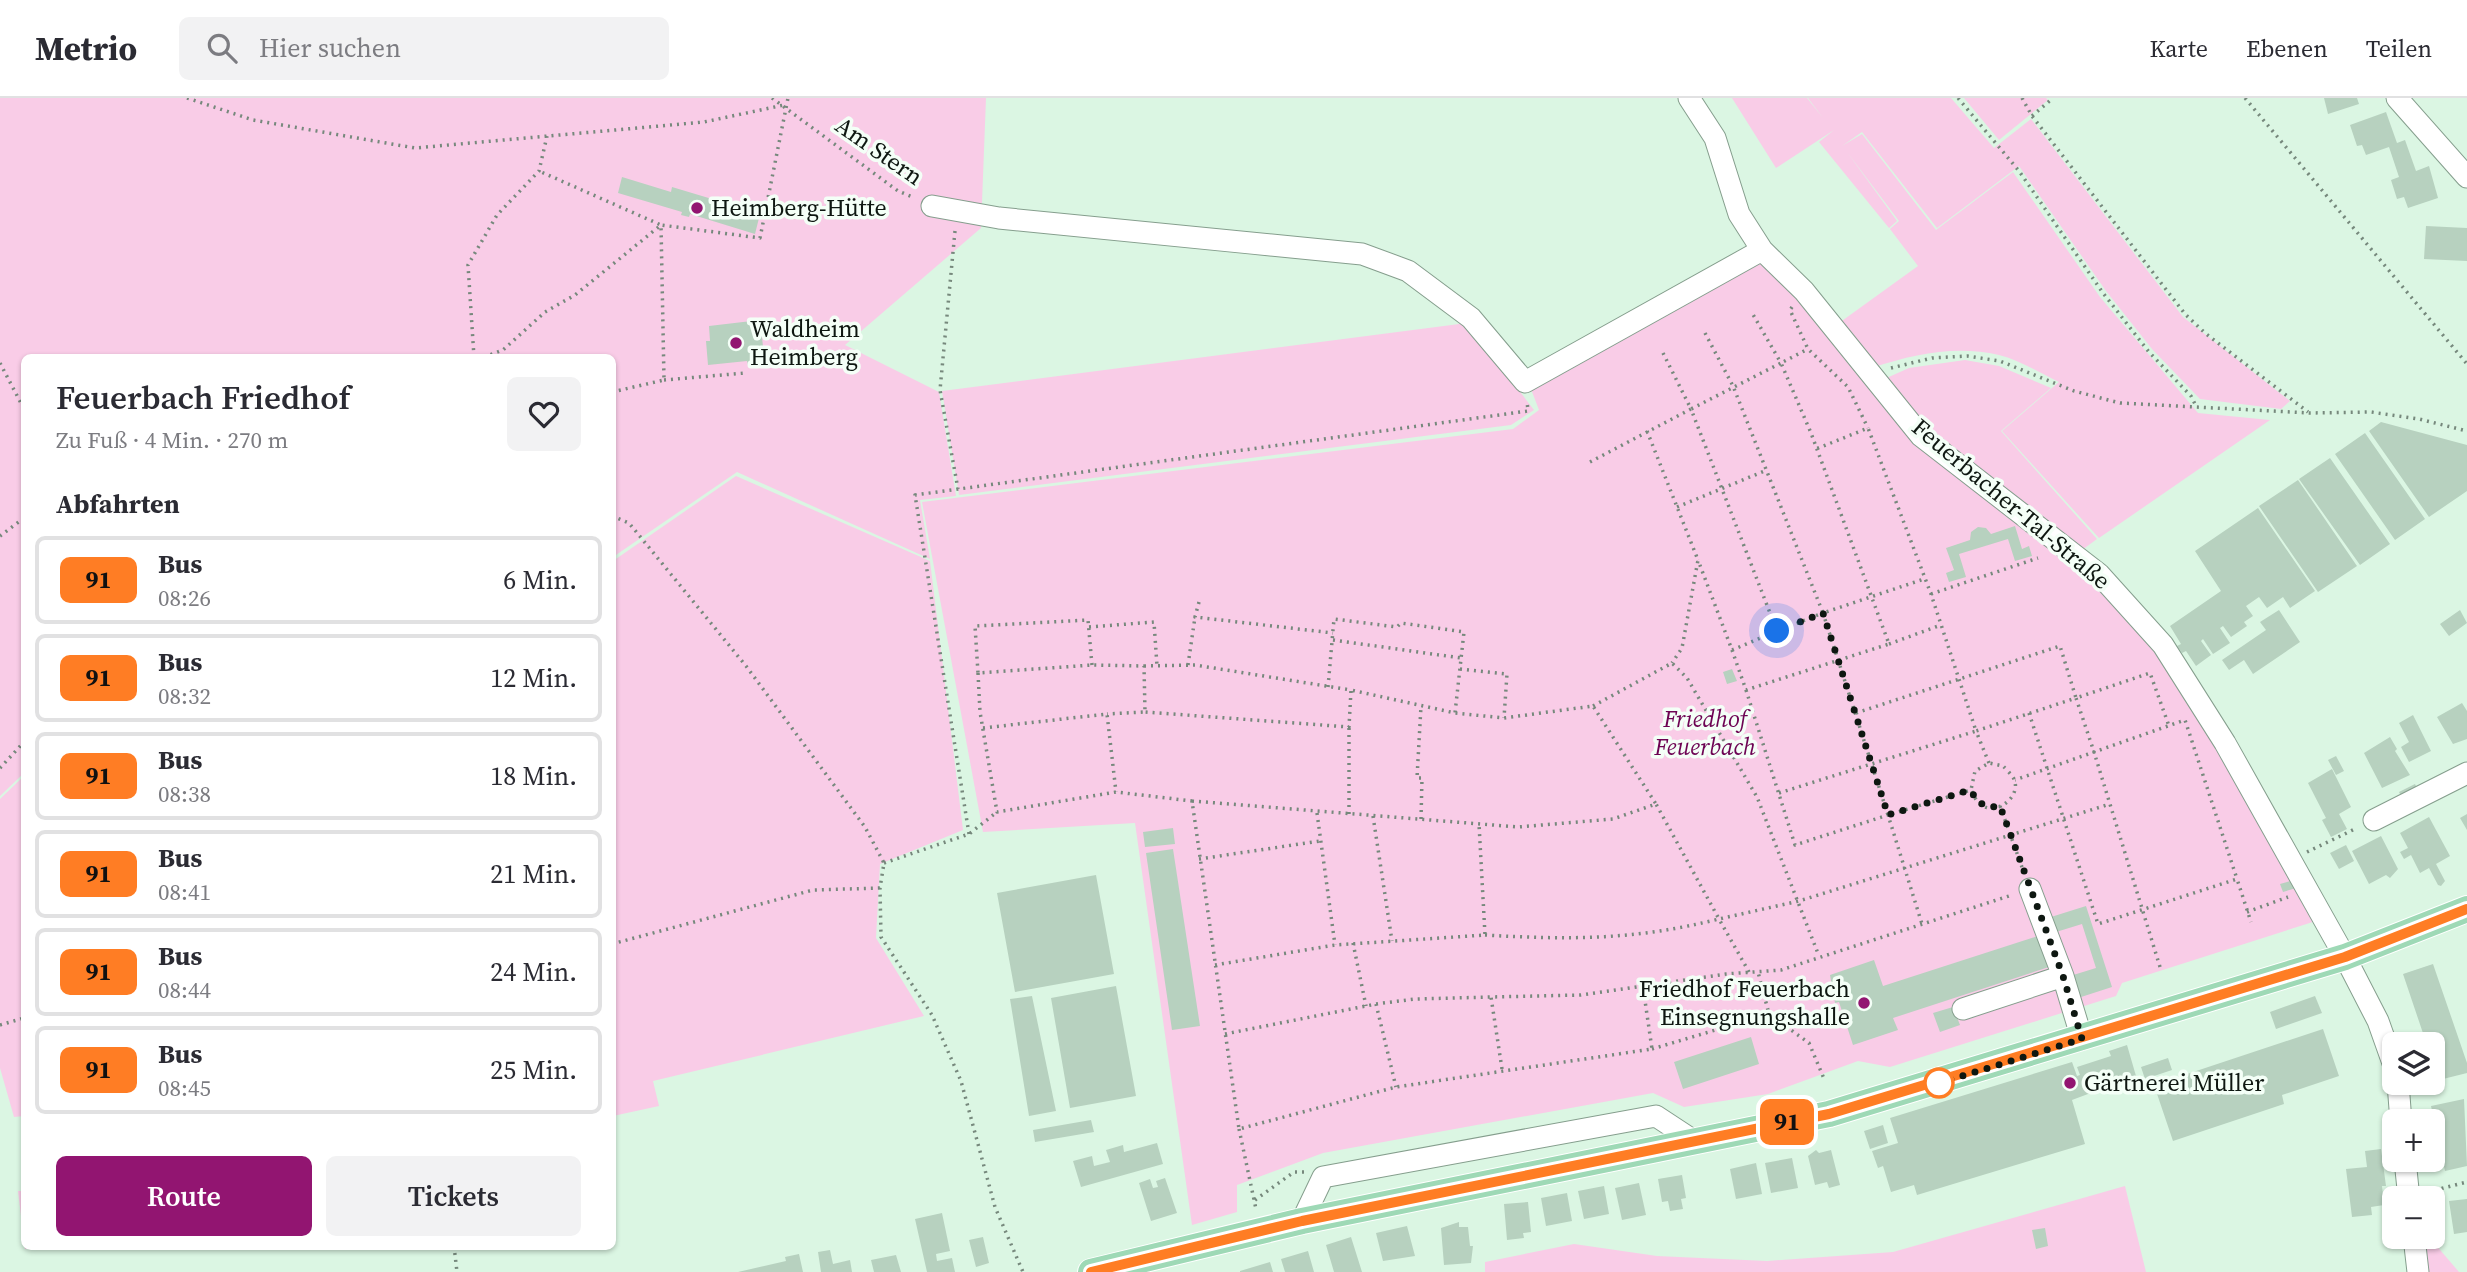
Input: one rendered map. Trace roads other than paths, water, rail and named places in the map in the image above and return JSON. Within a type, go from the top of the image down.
[{"type":"main road","points":[[1091,1272],[1302,1221],[1829,1114],[2345,957],[2467,909]]},
{"type":"street","name":"Feuerbacher-Tal-Straße","points":[[1689,98],[1715,138],[1739,214],[1762,250],[1804,291],[1921,436],[2099,574],[2163,645],[2225,743],[2345,957],[2382,1032]]},
{"type":"street","points":[[2397,98],[2467,177]]},
{"type":"street","points":[[932,206],[999,218],[1362,254],[1408,271],[1471,318],[1525,382],[1762,250]]},
{"type":"street","points":[[2374,820],[2467,773]]},
{"type":"street","points":[[2030,889],[2063,976],[2082,1039]]},
{"type":"street","points":[[1963,1009],[2063,976]]},
{"type":"street","points":[[1302,1221],[1323,1177],[1656,1116],[1694,1141]]},
{"type":"street","points":[[2415,1249],[2418,1272]]},
{"type":"place","name":"Heimberg-Hütte","points":[[697,208]]},
{"type":"place","name":"Waldheim Heimberg","points":[[736,343]]},
{"type":"place","name":"Friedhof Feuerbach Einsegnungshalle","points":[[1864,1003]]},
{"type":"place","name":"Gärtnerei Müller","points":[[2070,1083]]},
{"type":"park label","name":"Friedhof Feuerbach","points":[[1705,733]]}]
